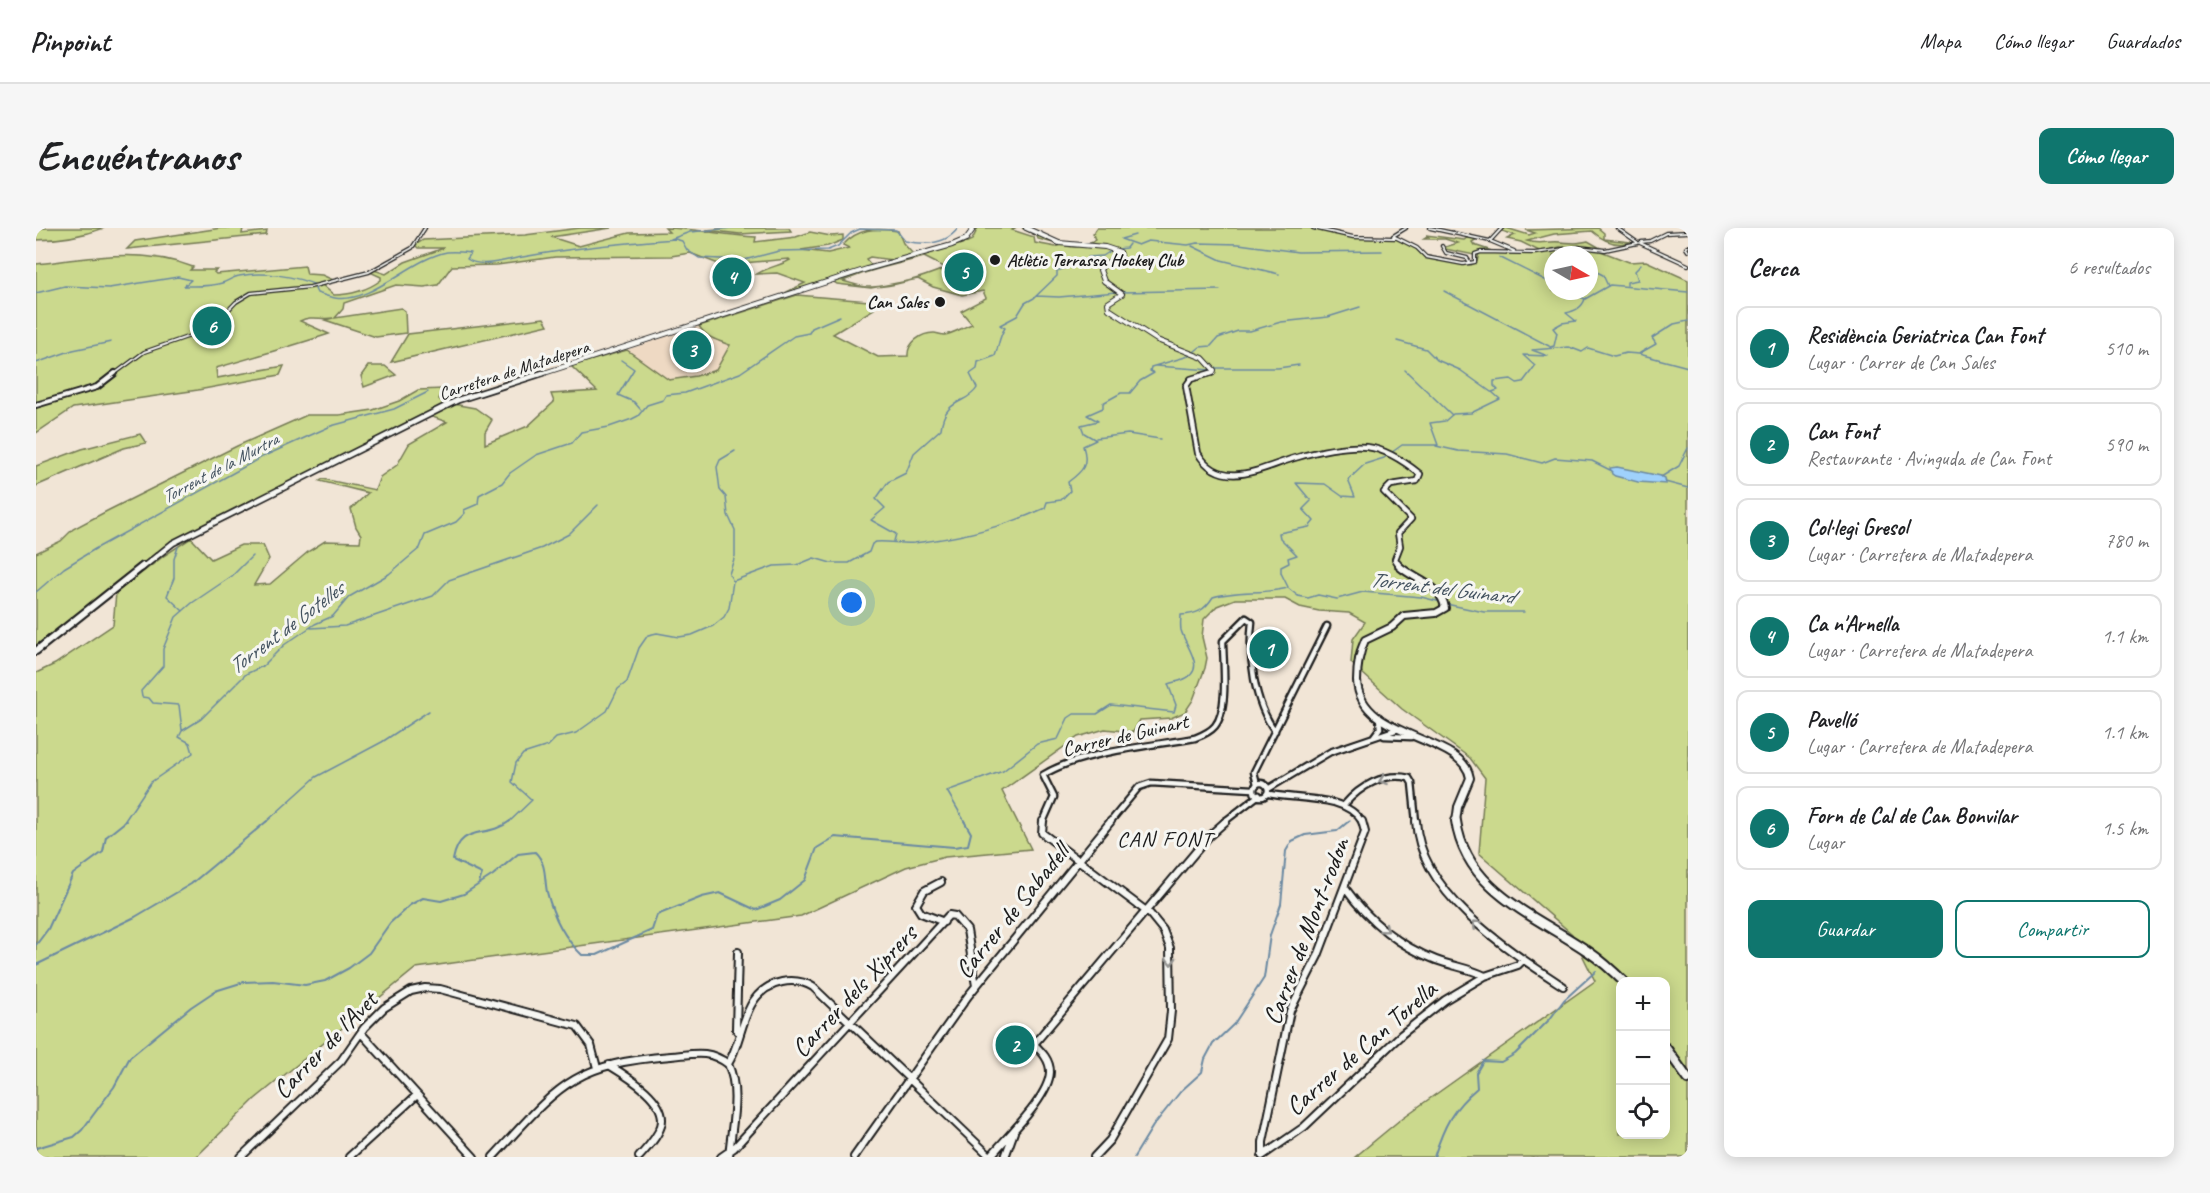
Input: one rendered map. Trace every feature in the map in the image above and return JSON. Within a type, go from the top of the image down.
[{"type":"street","points":[[36,405],[97,387],[144,352],[207,330],[236,302],[251,293],[311,287],[363,274],[413,247],[425,228]]},
{"type":"street","name":"Carretera de Matadepera","points":[[36,651],[176,541],[458,400],[867,269],[952,245],[966,239],[974,228]]},
{"type":"street","points":[[1026,228],[1059,243],[1105,247],[1120,252],[1122,255],[1104,264],[1100,273],[1104,281],[1120,292],[1121,296],[1108,303],[1109,309],[1156,340],[1204,358],[1213,369],[1212,374],[1189,380],[1186,389],[1198,455],[1219,471],[1241,476],[1300,457],[1360,447],[1376,449],[1416,470],[1421,477],[1417,481],[1391,485],[1384,492],[1386,497],[1407,513],[1411,519],[1398,533],[1400,546],[1395,560],[1402,570],[1434,588],[1444,599],[1445,605],[1443,610],[1404,616],[1392,627],[1365,640],[1358,662],[1356,687],[1365,703],[1379,717],[1454,757],[1469,770],[1470,781],[1459,803],[1457,821],[1465,850],[1482,878],[1503,897],[1597,958],[1619,977]]},
{"type":"street","points":[[1313,228],[1350,237],[1395,238],[1417,248],[1426,257],[1466,264],[1475,262],[1475,254],[1479,252],[1539,253],[1563,248],[1610,250],[1650,241],[1666,233],[1688,232]]},
{"type":"street","points":[[1395,238],[1393,236],[1396,233],[1406,228]]},
{"type":"street","points":[[1430,228],[1490,241],[1517,253]]},
{"type":"street","points":[[1490,241],[1502,228]]},
{"type":"street","points":[[1617,228],[1639,243],[1688,266]]},
{"type":"street","points":[[1442,246],[1446,253],[1467,258],[1466,264]]},
{"type":"street","name":"Carrer de Guinart","points":[[1094,1157],[1110,1140],[1168,1039],[1171,1011],[1170,948],[1163,930],[1146,911],[1042,833],[1042,824],[1054,800],[1043,775],[1054,768],[1105,754],[1195,738],[1209,732],[1217,724],[1223,711],[1223,641],[1248,618],[1251,622],[1253,657],[1259,693],[1268,724],[1275,731]]},
{"type":"street","points":[[1259,795],[1255,787],[1254,772],[1327,626]]},
{"type":"street","points":[[1372,737],[1380,728],[1379,717]]},
{"type":"street","points":[[728,1064],[736,1050],[739,1033],[758,995],[776,983],[790,980],[810,984],[990,1157],[1015,1130],[1044,1091],[1050,1076],[1046,1056],[1034,1044],[1217,827],[1259,795],[1330,752],[1399,729]]},
{"type":"street","points":[[1372,737],[1416,737]]},
{"type":"street","points":[[1344,805],[1348,800],[1382,779],[1400,776],[1409,778],[1415,789],[1413,816],[1416,834],[1434,874],[1448,893],[1476,924],[1523,960],[1563,986]]},
{"type":"street","name":"Carrer de Sabadell","points":[[854,1157],[976,986],[1142,785],[1255,787]]},
{"type":"street","points":[[1255,787],[1263,785],[1268,791]]},
{"type":"street","name":"Carrer de Mont-rodon","points":[[1262,1156],[1290,1011],[1318,956],[1365,832],[1360,815],[1344,805],[1268,791]]},
{"type":"street","points":[[941,882],[924,891],[916,905],[921,913],[944,922]]},
{"type":"street","points":[[1345,888],[1375,921],[1410,947],[1432,959],[1485,976]]},
{"type":"street","name":"Carrer dels Xiprers","points":[[721,1157],[729,1154],[950,915],[955,915],[964,924],[970,943],[976,986]]},
{"type":"street","points":[[738,952],[736,1029],[739,1033]]},
{"type":"street","name":"Carrer de Can Torella","points":[[1262,1156],[1304,1127],[1402,1034],[1445,1000],[1485,976],[1518,965],[1523,960]]},
{"type":"street","name":"Carrer de l'Avet","points":[[241,1157],[340,1061],[377,1014],[405,994],[425,988],[440,989],[577,1026],[584,1032],[591,1044],[597,1068]]},
{"type":"street","points":[[361,1033],[474,1157]]},
{"type":"street","points":[[493,1157],[562,1086],[581,1074],[609,1065],[703,1053],[716,1055],[728,1064],[733,1072],[729,1154]]},
{"type":"street","points":[[1670,1055],[1688,1079]]},
{"type":"street","points":[[609,1065],[643,1090],[662,1114],[661,1124],[656,1134],[639,1157]]},
{"type":"street","points":[[349,1157],[417,1095]]},
{"type":"street","points":[[1005,1157],[1015,1130]]},
{"type":"shaded area","points":[[699,326],[701,330],[730,345],[716,370],[669,380],[627,350]]},
{"type":"green space","points":[[36,228],[104,228],[70,237],[36,240]]},
{"type":"green space","points":[[221,228],[243,228],[242,234],[267,231],[266,235],[127,249],[135,241]]},
{"type":"green space","points":[[580,228],[611,228],[551,237],[579,246],[629,233],[669,232],[665,228],[756,237],[755,242],[796,237],[810,232],[831,236],[843,235],[843,240],[828,246],[801,250],[828,253],[849,248],[843,245],[861,232],[882,230],[898,231],[903,243],[914,255],[892,260],[870,257],[866,259],[872,266],[785,293],[805,283],[777,273],[757,274],[789,259],[721,265],[690,253],[671,256],[555,257],[497,265],[452,266],[438,285],[424,287],[396,285],[344,303],[343,309],[335,318],[401,308],[405,311],[406,333],[376,337],[325,320],[333,318],[304,319],[300,321],[329,334],[216,368],[217,378],[284,366],[280,375],[198,390],[73,408],[36,433],[36,264],[96,257],[135,256],[174,261],[193,267],[190,270],[217,270],[214,272],[216,274],[305,266],[307,274],[322,275],[333,280],[321,284],[334,295],[340,295],[376,284],[381,277],[370,272],[374,270],[386,274],[405,262],[444,248],[418,248],[415,245],[423,240],[525,235]]},
{"type":"green space","points":[[789,228],[791,231],[740,234],[706,230]]},
{"type":"green space","points":[[978,228],[1015,228],[1012,230],[1034,237],[1035,243],[1056,247],[1061,245],[1038,239],[1037,236],[1022,228],[1059,244],[1078,247],[1095,240],[1093,234],[1097,228],[1310,228],[1351,237],[1396,239],[1415,248],[1425,258],[1471,265],[1477,262],[1479,253],[1544,253],[1544,300],[1598,300],[1598,250],[1629,262],[1646,261],[1688,280],[1688,1157],[1355,1157],[1401,1119],[1595,981],[1572,934],[1479,853],[1485,778],[1470,758],[1402,709],[1351,663],[1353,639],[1365,622],[1349,613],[1300,607],[1285,599],[1235,599],[1217,606],[1204,619],[1202,637],[1207,658],[1205,668],[1193,700],[1185,712],[1171,718],[1140,720],[1133,732],[1105,729],[1078,737],[1002,791],[1031,849],[945,857],[906,867],[801,916],[416,968],[255,1099],[196,1157],[36,1157],[36,673],[55,664],[113,625],[116,593],[191,538],[211,559],[241,545],[263,545],[269,559],[254,585],[270,584],[309,551],[325,541],[360,542],[361,535],[351,509],[368,493],[320,481],[323,479],[375,490],[380,477],[397,465],[409,444],[447,422],[424,414],[173,541],[36,646],[36,553],[61,541],[73,529],[107,511],[237,446],[307,415],[339,415],[373,410],[399,401],[418,390],[443,389],[439,399],[442,402],[475,408],[492,420],[485,432],[485,444],[528,426],[554,402],[551,394],[597,391],[571,366],[627,350],[669,380],[716,370],[730,345],[709,336],[699,326],[797,295],[869,301],[874,309],[833,334],[878,357],[908,356],[912,343],[920,337],[929,333],[947,334],[972,324],[961,311],[986,298],[983,291],[962,295],[933,287],[918,279],[909,281],[946,268],[924,257],[882,268],[972,240]]},
{"type":"green space","points":[[1506,228],[1529,235],[1535,233],[1526,230],[1598,228],[1604,233],[1604,239],[1631,242],[1620,244],[1610,242],[1601,238],[1592,231],[1554,234],[1527,241],[1574,243],[1588,241],[1597,246],[1544,246],[1544,251],[1541,252],[1521,242],[1507,239],[1515,235],[1502,231]]},
{"type":"green space","points":[[1426,235],[1464,240],[1469,237],[1477,239],[1472,242],[1474,245],[1492,251],[1477,252],[1474,255],[1445,249],[1445,247],[1458,243],[1445,239],[1424,239],[1429,236]]},
{"type":"green space","points":[[862,274],[843,281],[865,287],[879,287],[871,288],[834,282]]},
{"type":"green space","points":[[544,318],[548,325],[391,362],[408,334]]},
{"type":"green space","points":[[368,366],[385,366],[396,375],[364,387],[361,376]]},
{"type":"green space","points":[[140,434],[146,443],[124,448],[36,486],[36,466],[82,449]]},
{"type":"water","points":[[1617,467],[1661,476],[1665,478],[1666,484],[1638,482],[1615,476],[1610,468]]},
{"type":"waterway","points":[[671,239],[690,232],[732,228]]},
{"type":"waterway","points":[[36,293],[65,286],[109,288],[178,277],[191,280],[184,286],[208,286],[237,277],[258,274],[279,275],[300,280],[318,286],[315,289],[317,293],[335,298],[349,298],[377,288],[419,263],[447,252],[471,253],[467,259],[472,262],[485,263],[615,244],[675,239],[682,241],[687,250],[699,258],[744,260],[779,251],[828,250],[838,246],[851,233],[860,229],[896,230],[905,241],[927,243],[941,241],[958,228]]},
{"type":"waterway","points":[[1135,235],[1121,239],[1138,245],[1148,241],[1188,245],[1197,243],[1239,244],[1298,252],[1382,251]]},
{"type":"waterway","points":[[1118,249],[1126,248],[1129,244]]},
{"type":"waterway","points":[[1192,246],[1221,260],[1279,274]]},
{"type":"waterway","points":[[1036,296],[1057,276],[1057,271],[1088,260],[1088,257],[1103,256],[1112,250]]},
{"type":"waterway","points":[[1499,257],[1544,280]]},
{"type":"waterway","points":[[1627,285],[1627,282],[1638,280],[1635,271],[1641,265]]},
{"type":"waterway","points":[[1598,272],[1603,275],[1608,286]]},
{"type":"waterway","points":[[1598,292],[1610,285],[1688,292]]},
{"type":"waterway","points":[[1122,292],[1220,290]]},
{"type":"waterway","points":[[1444,291],[1549,346]]},
{"type":"waterway","points":[[1036,296],[1059,297],[1117,292]]},
{"type":"waterway","points":[[894,541],[896,534],[871,520],[885,508],[876,499],[888,482],[906,473],[914,453],[941,429],[943,419],[951,407],[968,397],[977,388],[970,374],[977,369],[978,362],[995,356],[1005,328],[1000,325],[1017,316],[1025,303],[1036,296]]},
{"type":"waterway","name":"Torrent del Guinard","points":[[1550,347],[1554,346],[1557,333],[1553,328],[1562,323],[1576,321],[1566,313],[1578,309],[1584,300]]},
{"type":"waterway","points":[[733,581],[774,566],[797,565],[814,558],[831,563],[849,563],[869,552],[872,544],[876,542],[914,543],[964,535],[1013,521],[1045,508],[1047,502],[1061,500],[1070,491],[1068,482],[1081,471],[1085,463],[1083,446],[1096,440],[1084,433],[1081,425],[1098,421],[1087,415],[1103,408],[1103,403],[1121,393],[1130,393],[1140,381],[1154,373],[1150,371],[1151,367],[1189,356],[1200,347],[1211,346],[1218,338],[1238,331],[1250,331],[1281,322],[1328,317],[1360,307]]},
{"type":"waterway","name":"Torrent de Gotelles","points":[[124,822],[151,782],[193,753],[190,743],[179,737],[182,731],[201,719],[246,674],[263,666],[284,645],[315,624],[333,616],[349,597],[389,574],[420,548],[425,535],[456,522],[465,513],[464,510],[478,504],[479,495],[502,483],[510,473],[536,455],[572,443],[581,432],[609,427],[632,419],[638,416],[647,405],[663,400],[666,395],[685,393],[740,373],[794,336],[809,333],[812,328],[840,316]]},
{"type":"waterway","points":[[1640,353],[1656,344],[1652,338],[1674,324],[1688,321]]},
{"type":"waterway","points":[[1397,341],[1426,349],[1437,360],[1460,370],[1491,392]]},
{"type":"waterway","points":[[36,363],[73,350],[111,342]]},
{"type":"waterway","name":"Torrent del Guinard","points":[[1452,415],[1471,413],[1500,399],[1492,392],[1498,390],[1494,386],[1494,381],[1511,379],[1517,383],[1523,382],[1535,366],[1523,355],[1548,356],[1532,350],[1569,347],[1582,352],[1588,348],[1614,356],[1626,353],[1639,354],[1688,367]]},
{"type":"waterway","points":[[621,360],[634,369],[618,395],[634,402],[641,410]]},
{"type":"waterway","points":[[1216,368],[1278,368],[1299,365]]},
{"type":"waterway","points":[[1156,366],[1211,370]]},
{"type":"waterway","points":[[1405,370],[1452,415]]},
{"type":"waterway","name":"Torrent de la Murtra","points":[[36,592],[64,568],[95,549],[262,457],[331,426],[394,409],[428,392]]},
{"type":"waterway","name":"Torrent del Guinard","points":[[1288,587],[1281,573],[1281,567],[1289,563],[1288,558],[1297,555],[1280,538],[1279,533],[1309,527],[1314,521],[1303,509],[1311,501],[1296,483],[1325,484],[1342,496],[1355,497],[1348,480],[1365,464],[1384,458],[1402,445],[1438,445],[1430,423],[1445,421],[1452,415]]},
{"type":"waterway","points":[[1096,438],[1128,434],[1160,439]]},
{"type":"waterway","points":[[1436,446],[1458,451],[1507,454],[1542,463],[1555,458],[1592,461],[1612,471]]},
{"type":"waterway","points":[[1661,477],[1679,466],[1688,448]]},
{"type":"waterway","points":[[733,581],[729,574],[735,556],[735,530],[728,515],[726,497],[720,490],[717,467],[720,460],[735,451]]},
{"type":"waterway","points":[[1665,482],[1688,488]]},
{"type":"waterway","points":[[311,628],[345,626],[433,596],[449,580],[542,548],[569,534],[598,505]]},
{"type":"waterway","points":[[178,547],[174,559],[174,578],[167,596],[183,611]]},
{"type":"waterway","points":[[183,611],[232,576],[252,556]]},
{"type":"waterway","points":[[509,822],[532,800],[512,782],[516,763],[523,754],[548,746],[556,738],[576,733],[607,711],[618,689],[627,682],[639,648],[648,635],[657,633],[679,637],[692,635],[713,626],[724,617],[729,608],[733,581]]},
{"type":"waterway","name":"Torrent del Guinard","points":[[965,822],[947,791],[1003,771],[1037,744],[1058,739],[1068,718],[1074,714],[1097,714],[1111,705],[1174,712],[1176,705],[1168,684],[1190,676],[1195,664],[1181,630],[1181,615],[1200,611],[1213,597],[1231,593],[1288,588],[1298,596],[1308,598],[1318,595],[1337,599],[1363,592],[1421,597],[1441,602]]},
{"type":"waterway","name":"Torrent del Guinard","points":[[1446,604],[1484,612],[1524,612]]},
{"type":"waterway","points":[[182,730],[179,705],[153,703],[149,698],[142,697],[141,691],[163,666],[163,649],[176,617],[183,611]]},
{"type":"waterway","points":[[266,822],[316,777],[382,742],[429,711]]},
{"type":"waterway","name":"Torrent de Gotelles","points":[[36,945],[48,929],[73,874],[103,852],[106,837],[126,821]]},
{"type":"waterway","points":[[36,965],[135,917],[191,884],[267,821]]},
{"type":"waterway","points":[[479,883],[482,874],[453,860],[456,848],[468,836],[501,827],[510,821]]},
{"type":"waterway","name":"Torrent del Guinard","points":[[36,1148],[74,1137],[82,1130],[114,1087],[130,1057],[191,1007],[215,991],[244,982],[273,981],[305,985],[325,981],[349,968],[369,953],[390,923],[410,905],[423,898],[441,901],[464,894],[493,875],[518,854],[535,852],[539,857],[543,866],[549,901],[565,934],[582,955],[597,955],[652,930],[657,915],[702,897],[720,893],[756,910],[780,900],[805,880],[817,848],[835,837],[954,847],[968,845],[971,833],[964,821]]},
{"type":"waterway","points":[[1134,1157],[1153,1126],[1181,1091],[1202,1072],[1205,1059],[1213,1044],[1234,1024],[1264,978],[1270,935],[1281,904],[1286,851],[1292,841],[1305,835],[1337,831],[1349,821]]},
{"type":"waterway","points":[[1434,1157],[1450,1119],[1461,1103],[1477,1088],[1476,1073],[1483,1061],[1501,1062],[1515,1054],[1550,1019],[1564,1000],[1596,971]]},
{"type":"place","name":"Atlètic Terrassa Hockey Club","points":[[995,260]]},
{"type":"place","name":"Pavelló","points":[[964,272]]},
{"type":"place","name":"Ca n'Arnella","points":[[732,277]]},
{"type":"place","name":"Can Sales","points":[[940,302]]},
{"type":"place","name":"Forn de Cal de Can Bonvilar","points":[[212,326]]},
{"type":"place","name":"Col·legi Gresol","points":[[692,350]]},
{"type":"place","name":"Residència Geriatrica Can Font","points":[[1269,649]]},
{"type":"place","name":"Can Font","points":[[1015,1045]]},
{"type":"district","name":"CAN FONT","points":[[1165,839]]}]
